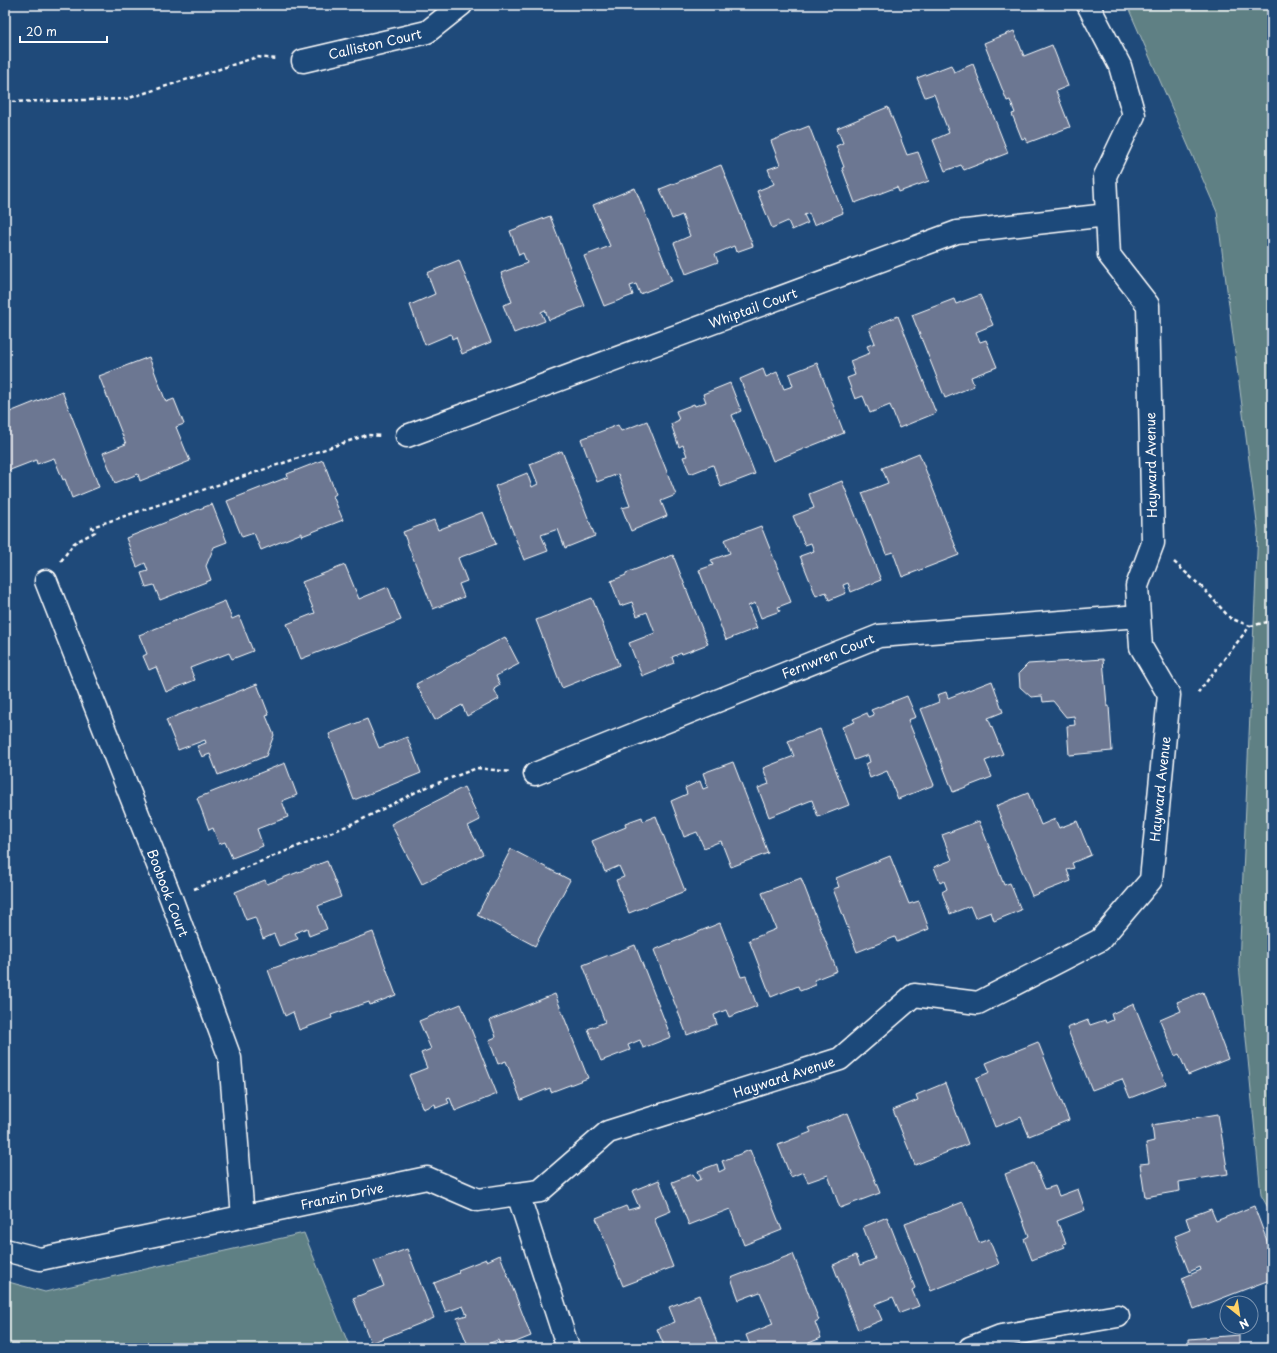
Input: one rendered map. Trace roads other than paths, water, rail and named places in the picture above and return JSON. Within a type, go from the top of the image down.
[{"type":"street","name":"Calliston Court","points":[[303,61],[427,32],[461,5]]},
{"type":"street","name":"Hayward Avenue","points":[[518,1194],[540,1191],[608,1132],[840,1059],[914,995],[978,1003],[1100,940],[1150,880],[1169,695],[1141,647],[1137,586],[1153,543],[1148,305],[1109,255],[1105,176],[1134,115],[1120,66],[1088,5]]},
{"type":"street","name":"Whiptail Court","points":[[407,436],[957,232],[1107,215]]},
{"type":"street","name":"Boobook Court","points":[[46,581],[171,898],[230,1058],[243,1217]]},
{"type":"street","name":"Fernwren Court","points":[[535,774],[879,636],[1139,616]]},
{"type":"street","name":"Franzin Drive","points":[[5,1250],[40,1259],[427,1178],[478,1200],[518,1194]]},
{"type":"street","points":[[518,1194],[568,1348]]},
{"type":"street","points":[[970,1348],[1000,1336],[1118,1316]]}]
